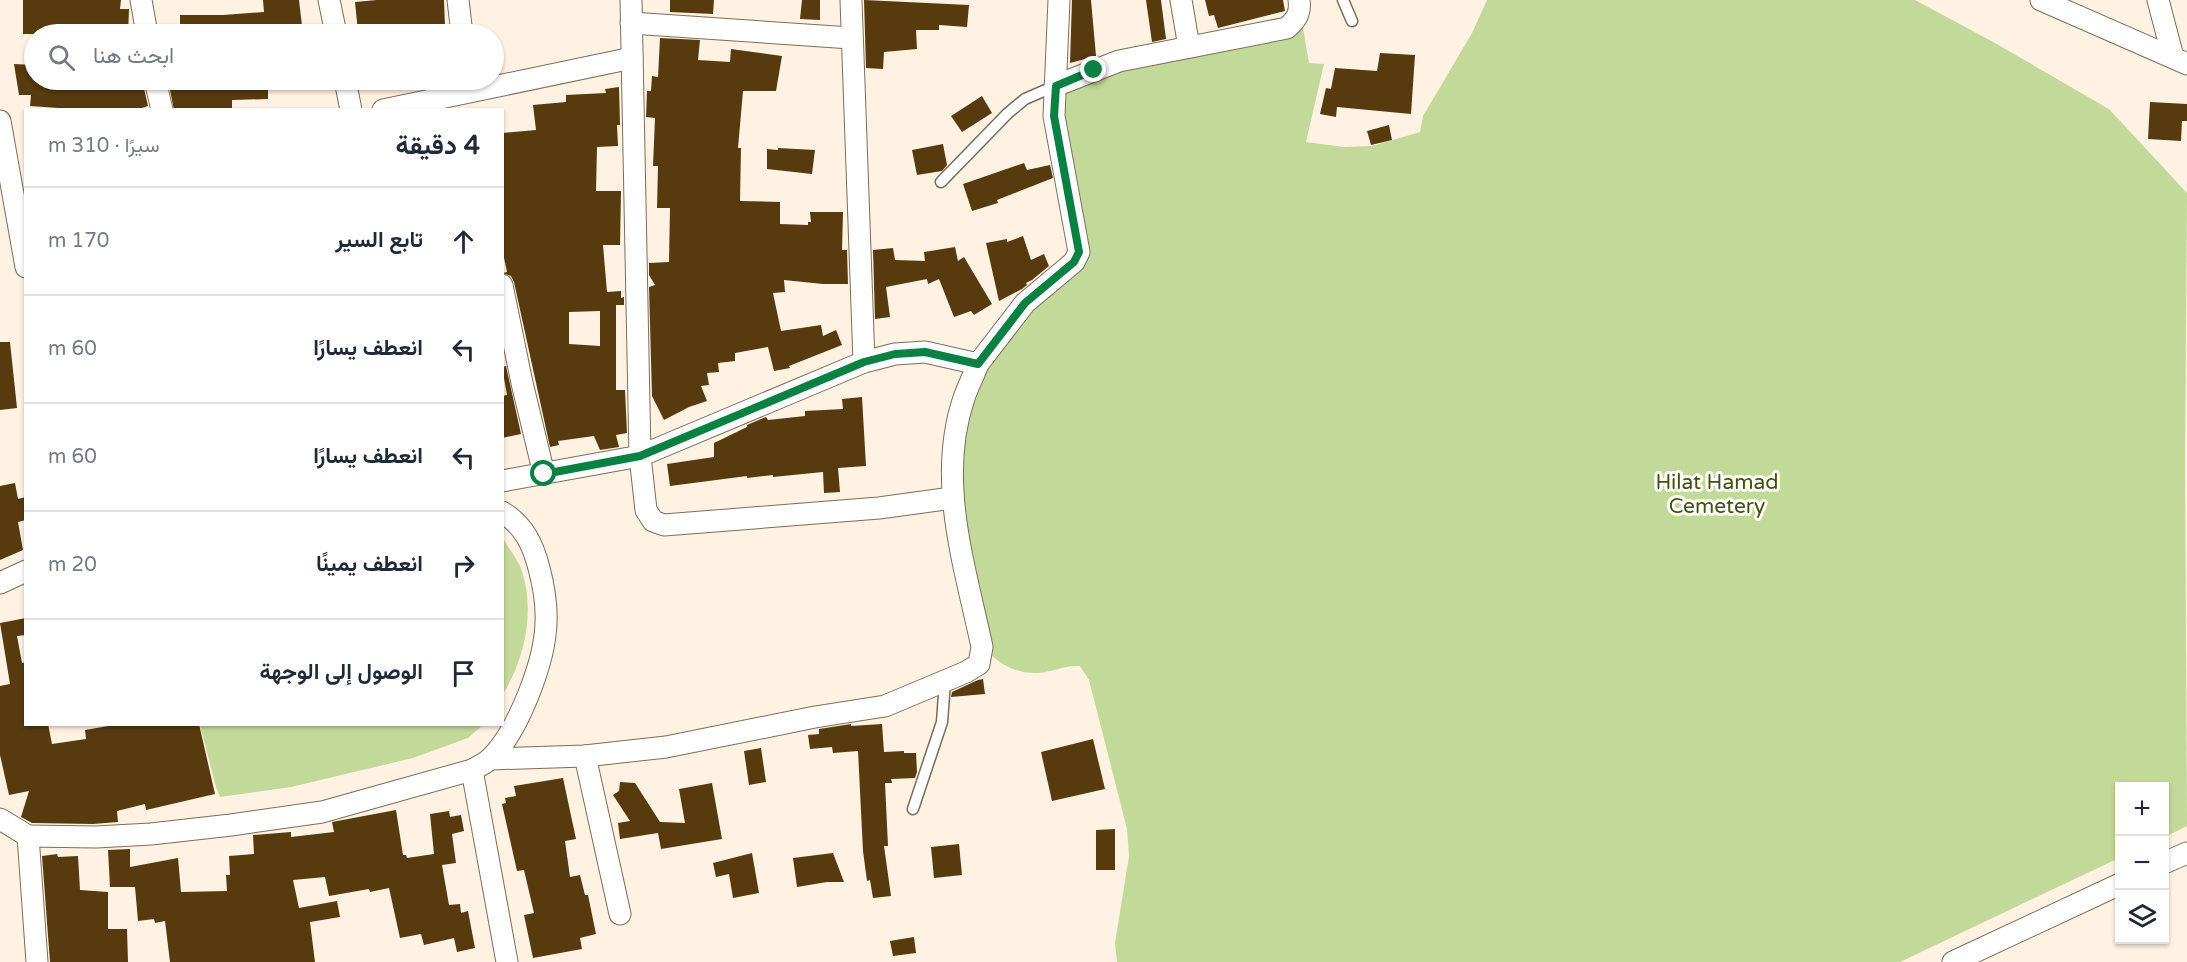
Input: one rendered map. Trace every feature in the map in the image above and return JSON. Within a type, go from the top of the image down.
[{"type":"street","points":[[141,0],[145,24]]},
{"type":"street","points":[[329,0],[334,24]]},
{"type":"street","points":[[458,0],[461,24]]},
{"type":"street","points":[[630,0],[640,456],[646,510],[653,521],[664,525],[879,508],[952,498]]},
{"type":"street","points":[[851,0],[864,362]]},
{"type":"street","points":[[490,759],[585,756],[666,747],[814,717],[885,706],[966,672],[979,664],[982,647],[952,498],[952,468],[956,433],[964,399],[978,364],[1025,303],[1074,262],[1079,252],[1054,116],[1059,0]]},
{"type":"street","points":[[1181,0],[1189,47]]},
{"type":"street","points":[[1056,86],[1119,61],[1287,28],[1296,20],[1300,7],[1299,0]]},
{"type":"street","points":[[2158,0],[2180,61]]},
{"type":"street","points":[[2045,1],[2180,61]]},
{"type":"street","points":[[631,23],[851,38]]},
{"type":"street","points":[[504,86],[632,58]]},
{"type":"street","points":[[157,90],[161,108]]},
{"type":"street","points":[[347,90],[351,108]]},
{"type":"street","points":[[394,108],[485,90]]},
{"type":"street","points":[[0,121],[24,255]]},
{"type":"street","points":[[504,295],[544,474]]},
{"type":"street","points":[[504,481],[640,456],[864,362],[895,354],[925,352],[978,364]]},
{"type":"street","points":[[0,819],[28,836],[96,837],[151,834],[322,812],[472,770],[490,759],[525,706],[540,659],[546,626],[546,596],[536,557],[524,531],[504,514]]},
{"type":"street","points":[[0,583],[24,572]]},
{"type":"street","points":[[585,756],[620,915]]},
{"type":"street","points":[[472,770],[507,962]]},
{"type":"street","points":[[28,836],[37,962]]},
{"type":"street","points":[[2169,861],[2187,853]]},
{"type":"street","points":[[1953,962],[2115,886]]},
{"type":"lane","points":[[1343,0],[1352,21]]},
{"type":"lane","points":[[941,182],[1024,99],[1056,86]]},
{"type":"lane","points":[[913,808],[938,741],[945,681]]},
{"type":"green space","name":"Hilat Hamad Cemetery","points":[[1487,0],[1915,0],[2109,109],[2187,193],[2185,463],[2187,826],[2169,835],[2169,782],[2115,782],[2115,860],[1900,962],[1117,962],[1115,943],[1129,856],[1127,829],[1089,680],[1080,666],[1038,673],[1012,669],[998,661],[980,643],[949,488],[979,361],[1088,254],[1057,97],[1071,69],[1083,62],[1163,43],[1302,22],[1309,63],[1324,64],[1306,142],[1344,147],[1372,146],[1420,132],[1423,116],[1472,33]]},
{"type":"green space","points":[[504,540],[522,571],[528,602],[526,634],[511,680],[504,692]]},
{"type":"green space","points":[[201,726],[482,726],[468,738],[413,758],[291,787],[220,797]]},
{"type":"building","points":[[23,0],[121,0],[120,9],[129,9],[128,24],[24,24],[23,34]]},
{"type":"building","points":[[263,0],[299,0],[302,24],[180,24],[180,15],[264,12]]},
{"type":"building","points":[[444,0],[445,24],[357,24],[355,2]]},
{"type":"building","points":[[670,0],[714,0],[713,14],[670,12]]},
{"type":"building","points":[[802,0],[820,0],[820,20],[800,19]]},
{"type":"building","points":[[864,0],[969,5],[967,27],[939,25],[939,30],[916,30],[917,49],[884,52],[883,69],[866,68]]},
{"type":"building","points":[[1072,0],[1091,0],[1096,56],[1070,63]]},
{"type":"building","points":[[1146,0],[1161,0],[1166,39],[1152,42]]},
{"type":"building","points":[[1205,0],[1283,0],[1285,11],[1218,28],[1214,15],[1209,16]]},
{"type":"building","points":[[660,38],[700,40],[698,60],[730,62],[731,49],[782,56],[776,91],[743,91],[738,148],[741,148],[740,201],[780,202],[780,224],[808,225],[808,222],[811,222],[810,212],[843,212],[842,250],[847,250],[848,284],[784,280],[785,292],[773,293],[781,331],[821,325],[823,336],[836,330],[842,345],[789,366],[790,368],[774,371],[768,347],[735,353],[735,361],[718,363],[719,372],[707,373],[709,385],[701,386],[707,401],[664,420],[652,396],[649,287],[655,285],[649,275],[649,263],[669,262],[670,208],[657,208],[658,166],[653,166],[655,118],[646,117],[647,91],[651,91],[652,76],[658,77]]},
{"type":"building","points":[[1380,53],[1415,55],[1411,114],[1337,107],[1336,117],[1320,114],[1326,88],[1331,89],[1335,68],[1377,71]]},
{"type":"building","points":[[14,64],[24,64],[24,90],[144,90],[148,106],[142,108],[58,108],[30,106],[31,95],[19,95]]},
{"type":"building","points":[[619,87],[618,146],[597,147],[596,191],[621,191],[620,245],[603,245],[607,292],[621,291],[621,298],[624,297],[624,305],[616,305],[616,390],[625,390],[627,433],[616,435],[619,447],[600,450],[594,436],[558,441],[559,445],[550,447],[514,282],[511,276],[504,273],[507,272],[504,258],[504,133],[536,130],[533,105],[566,102],[566,95],[606,93],[605,89]],"holes":[[[600,311],[600,346],[569,344],[569,312]]]},
{"type":"building","points":[[170,90],[268,90],[268,99],[232,100],[232,108],[174,108]]},
{"type":"building","points":[[982,96],[992,113],[962,132],[951,116]]},
{"type":"building","points":[[2150,102],[2187,104],[2187,121],[2182,121],[2181,141],[2148,139]]},
{"type":"building","points":[[1389,125],[1392,140],[1371,145],[1367,131]]},
{"type":"building","points":[[943,144],[947,165],[942,171],[917,175],[912,150]]},
{"type":"building","points":[[778,148],[815,150],[812,174],[767,169],[767,149],[778,150]]},
{"type":"building","points":[[1024,163],[1027,170],[1050,165],[1053,178],[997,200],[998,203],[972,211],[963,184]]},
{"type":"building","points":[[1023,236],[1031,260],[1044,254],[1049,266],[1026,283],[1027,285],[1022,289],[999,301],[986,243],[1007,239],[1007,242]]},
{"type":"building","points":[[955,247],[958,261],[964,257],[992,304],[974,315],[971,311],[954,317],[939,279],[928,284],[927,279],[886,287],[890,317],[875,319],[873,250],[893,248],[895,260],[925,261],[924,252]]},
{"type":"building","points":[[0,342],[10,342],[17,408],[0,410]]},
{"type":"building","points":[[504,366],[506,366],[521,434],[504,438],[504,396],[507,395]]},
{"type":"building","points":[[862,397],[866,466],[838,468],[840,492],[824,493],[823,472],[773,477],[773,475],[747,478],[747,476],[670,486],[667,464],[714,457],[714,443],[747,425],[766,417],[768,420],[805,416],[805,411],[843,409],[842,399]]},
{"type":"building","points":[[15,483],[18,499],[24,498],[24,520],[18,522],[23,550],[0,560],[0,486]]},
{"type":"building","points":[[24,618],[24,635],[17,636],[22,663],[24,662],[24,726],[48,726],[52,744],[86,739],[85,730],[108,726],[199,726],[215,794],[146,810],[145,804],[117,811],[118,822],[32,823],[21,817],[29,791],[9,795],[0,755],[0,686],[10,684],[0,623]]},
{"type":"building","points":[[983,679],[985,694],[951,697],[952,692]]},
{"type":"building","points":[[851,724],[851,726],[882,724],[884,752],[916,753],[915,778],[891,779],[892,783],[885,783],[888,846],[884,846],[891,896],[873,898],[870,880],[867,881],[863,851],[858,751],[833,753],[832,747],[810,749],[808,735],[819,734],[819,729]]},
{"type":"building","points":[[1093,739],[1105,789],[1052,801],[1041,752]]},
{"type":"building","points":[[761,748],[766,782],[749,785],[744,751]]},
{"type":"building","points":[[563,778],[576,839],[565,841],[570,877],[580,875],[585,895],[588,895],[596,934],[580,938],[582,949],[533,958],[524,915],[534,913],[524,870],[517,871],[502,804],[506,803],[505,798],[516,796],[514,786]]},
{"type":"building","points":[[620,782],[635,783],[660,822],[685,823],[679,789],[712,783],[722,839],[661,849],[658,833],[620,839],[618,823],[630,821],[613,795],[619,791]]},
{"type":"building","points":[[396,810],[403,855],[407,858],[434,854],[430,814],[449,811],[450,817],[461,815],[464,831],[452,834],[456,863],[442,865],[449,905],[460,904],[461,913],[468,911],[475,948],[457,952],[454,938],[424,945],[421,934],[400,938],[389,888],[329,896],[325,877],[293,880],[299,908],[337,901],[340,917],[310,922],[315,962],[170,962],[165,921],[155,923],[154,919],[138,921],[135,887],[110,887],[108,850],[130,849],[130,867],[178,858],[181,892],[227,891],[226,875],[230,875],[229,856],[254,854],[253,835],[291,832],[291,837],[334,832],[332,822]]},
{"type":"building","points":[[1115,829],[1115,870],[1096,870],[1096,830]]},
{"type":"building","points":[[959,844],[962,875],[934,878],[931,847]]},
{"type":"building","points":[[752,853],[759,893],[733,898],[729,874],[716,877],[713,863]]},
{"type":"building","points":[[833,853],[844,882],[797,887],[793,858]]},
{"type":"building","points":[[57,854],[58,857],[78,856],[80,890],[108,892],[108,929],[127,929],[128,962],[50,962],[42,856]]},
{"type":"building","points":[[914,937],[916,953],[893,956],[890,941]]},
{"type":"route","points":[[544,474],[640,456],[864,362],[895,354],[925,352],[978,364],[1025,303],[1074,262],[1079,252],[1054,116],[1056,86],[1094,70]]}]
